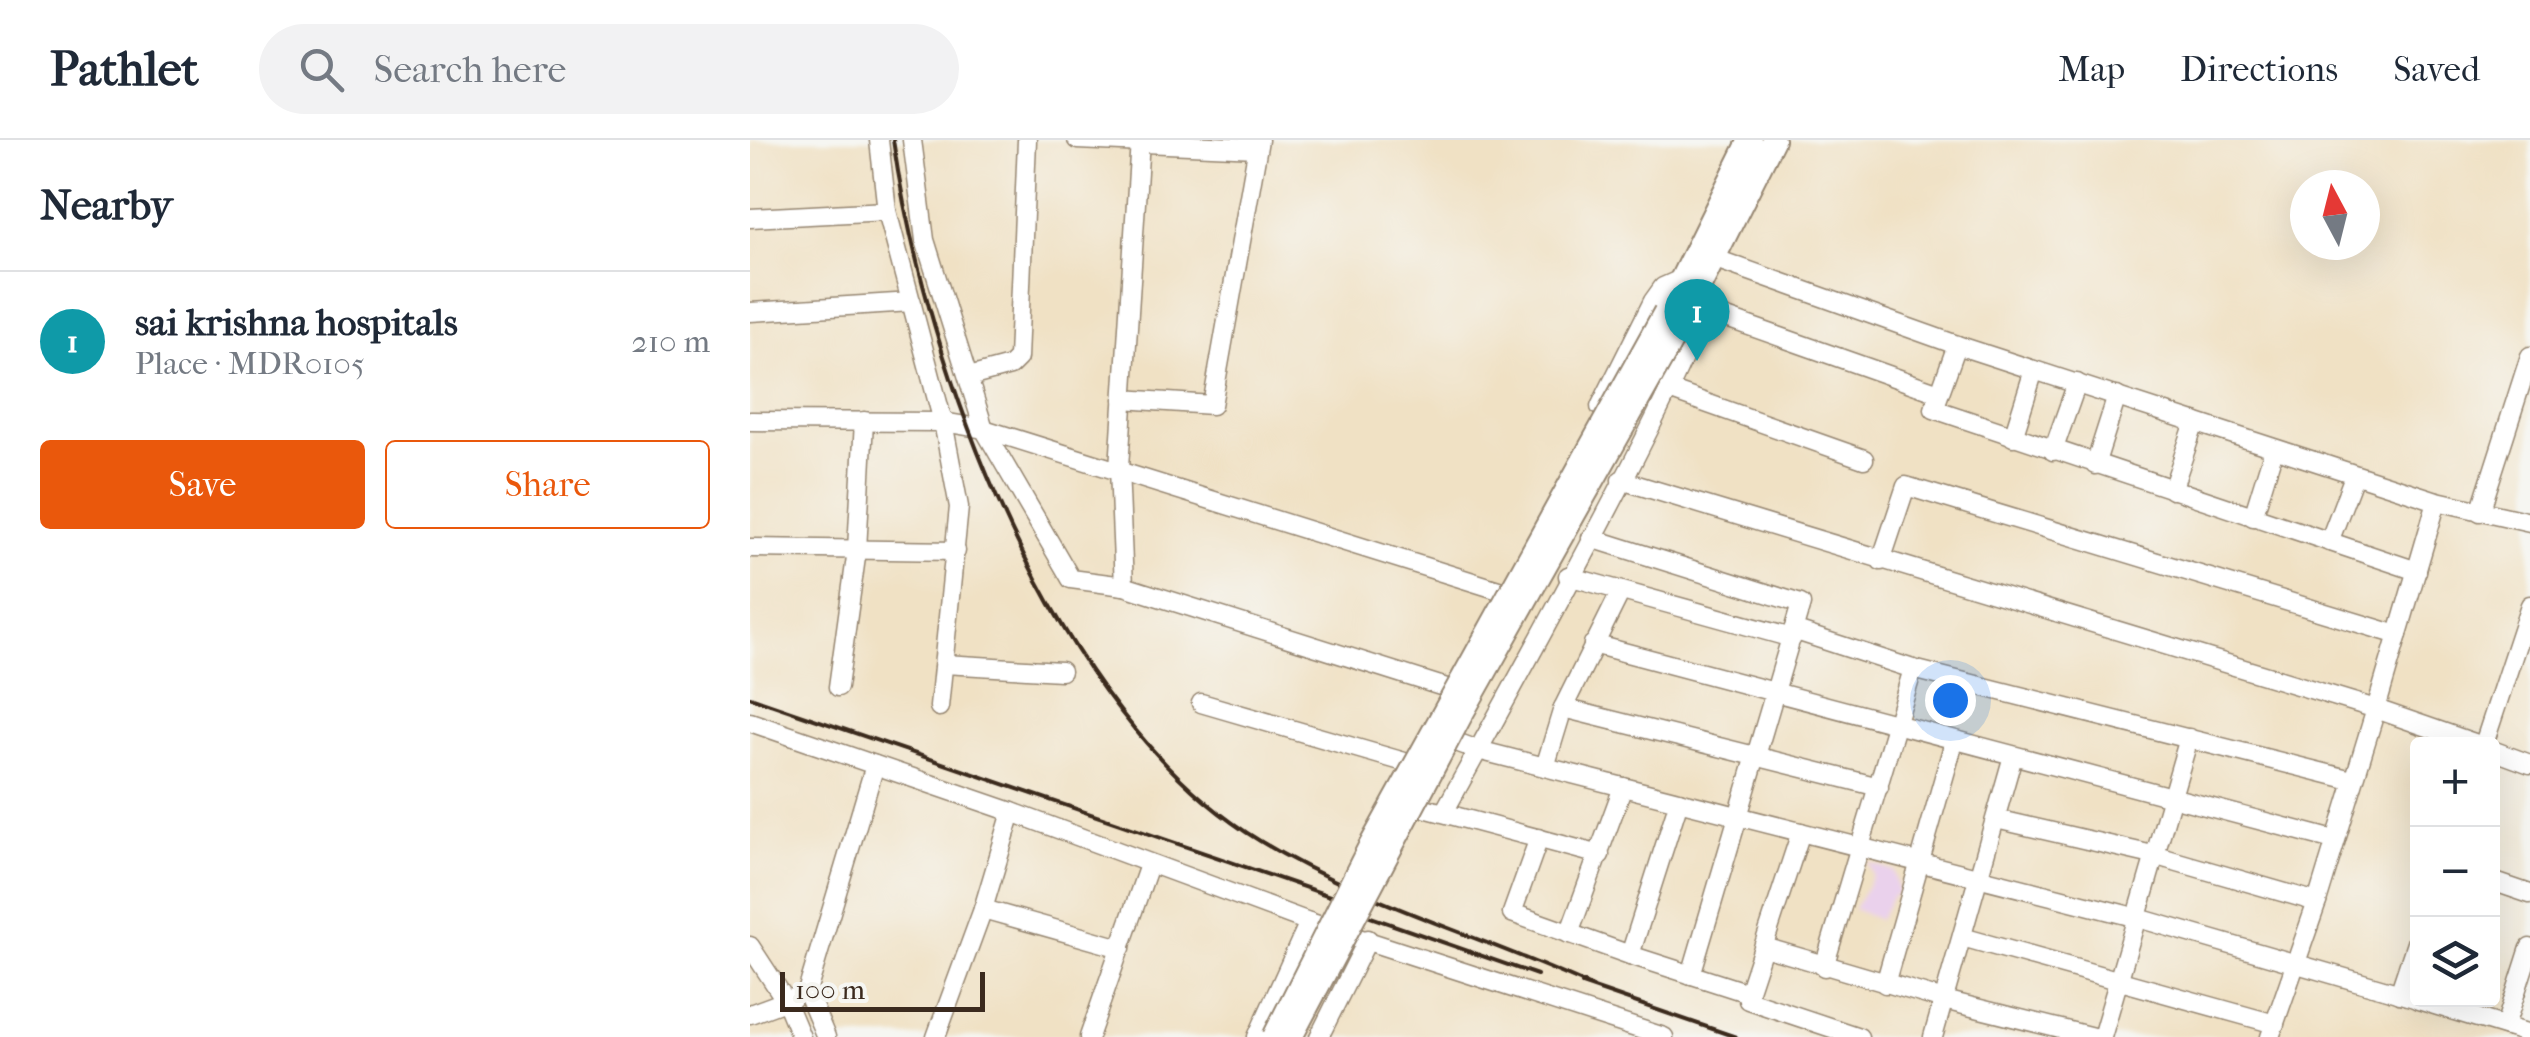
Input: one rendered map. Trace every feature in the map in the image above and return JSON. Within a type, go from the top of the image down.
[{"type":"main road","points":[[1694,292],[1750,140]]},
{"type":"main road","points":[[1274,1037],[1370,848],[1673,318],[1694,292],[1773,140]]},
{"type":"main road","points":[[1291,1037],[1673,318]]},
{"type":"street","points":[[878,140],[887,211],[944,422],[959,507],[939,707]]},
{"type":"street","points":[[912,140],[924,240],[984,428],[1071,579],[1124,586],[1450,689]]},
{"type":"street","points":[[968,377],[1010,366],[1018,358],[1027,140]]},
{"type":"street","points":[[1077,140],[1258,144],[1212,405],[1123,400]]},
{"type":"street","points":[[1124,586],[1118,468],[1140,142]]},
{"type":"street","points":[[750,218],[887,211]]},
{"type":"street","points":[[1713,258],[1958,345],[2354,476],[2530,522]]},
{"type":"street","points":[[1600,855],[1387,798],[1450,689],[1662,287],[1694,292],[1939,394]]},
{"type":"street","points":[[1444,812],[1669,390],[1694,292]]},
{"type":"street","points":[[750,312],[912,302]]},
{"type":"street","points":[[1958,345],[1934,409],[2417,571]]},
{"type":"street","points":[[2480,512],[2530,356]]},
{"type":"street","points":[[2013,437],[2034,370]]},
{"type":"street","points":[[2053,451],[2077,383]]},
{"type":"street","points":[[1669,390],[1864,459]]},
{"type":"street","points":[[2096,465],[2117,396]]},
{"type":"street","points":[[750,421],[944,422],[984,428],[1502,591]]},
{"type":"street","points":[[838,688],[858,550],[864,421]]},
{"type":"street","points":[[2172,490],[2195,422]]},
{"type":"street","points":[[2253,517],[2274,449]]},
{"type":"street","points":[[2329,542],[2354,476]]},
{"type":"street","points":[[1621,480],[2459,737]]},
{"type":"street","points":[[1881,561],[1906,486],[2398,635]]},
{"type":"street","points":[[1962,937],[2273,1033],[2317,902],[2437,500]]},
{"type":"street","points":[[1591,538],[1801,604],[1692,975]]},
{"type":"street","points":[[750,548],[956,551]]},
{"type":"street","points":[[1568,576],[1913,669],[2352,780]]},
{"type":"street","points":[[1546,767],[1563,708],[1621,591]]},
{"type":"street","points":[[2483,737],[2529,614]]},
{"type":"street","points":[[1594,644],[2334,840]]},
{"type":"street","points":[[944,664],[1061,671]]},
{"type":"street","points":[[1824,967],[1913,669]]},
{"type":"street","points":[[1201,703],[1408,763]]},
{"type":"street","points":[[1563,708],[1879,787]]},
{"type":"street","points":[[750,722],[1012,812],[1149,865],[1368,939],[1608,1028],[1664,1037]]},
{"type":"street","points":[[1427,731],[1478,750],[2138,918],[2410,997]]},
{"type":"street","points":[[2102,1037],[2189,738]]},
{"type":"street","points":[[1886,984],[1954,742]]},
{"type":"street","points":[[2500,753],[2530,764]]},
{"type":"street","points":[[1933,1037],[2014,756]]},
{"type":"street","points":[[826,1037],[807,992],[875,766]]},
{"type":"street","points":[[1569,934],[1624,787]]},
{"type":"street","points":[[1630,955],[1679,801]]},
{"type":"street","points":[[936,1037],[983,910],[1012,812]]},
{"type":"street","points":[[1996,819],[2157,856],[2317,902]]},
{"type":"street","points":[[1801,832],[1748,1000],[1859,1037]]},
{"type":"street","points":[[1538,838],[1512,913],[1748,993]]},
{"type":"street","points":[[1090,1037],[1149,865]]},
{"type":"street","points":[[2500,884],[2530,894]]},
{"type":"street","points":[[983,910],[1120,948]]},
{"type":"street","points":[[1257,1037],[1309,922]]},
{"type":"street","points":[[1319,1037],[1368,939]]},
{"type":"street","points":[[750,946],[786,1001],[802,1037]]},
{"type":"street","points":[[1764,946],[1824,967],[2094,1037]]},
{"type":"street","points":[[2493,1028],[2530,948]]},
{"type":"street","points":[[750,1014],[807,992]]},
{"type":"street","points":[[2436,1007],[2493,1028],[2530,1034]]},
{"type":"shaded area","points":[[1867,862],[1894,871],[1898,894],[1892,896],[1879,920],[1854,909],[1873,875]]},
{"type":"railway","points":[[893,140],[910,230],[935,328],[969,429],[1011,529],[1062,624],[1120,711],[1186,784],[1260,841],[1340,883],[1593,987]]},
{"type":"railway","points":[[750,697],[1356,905]]},
{"type":"railway","points":[[1339,906],[1537,975]]},
{"type":"railway","points":[[1582,984],[1736,1037]]},
{"type":"place","name":"sai krishna hospitals","points":[[1697,361]]}]
